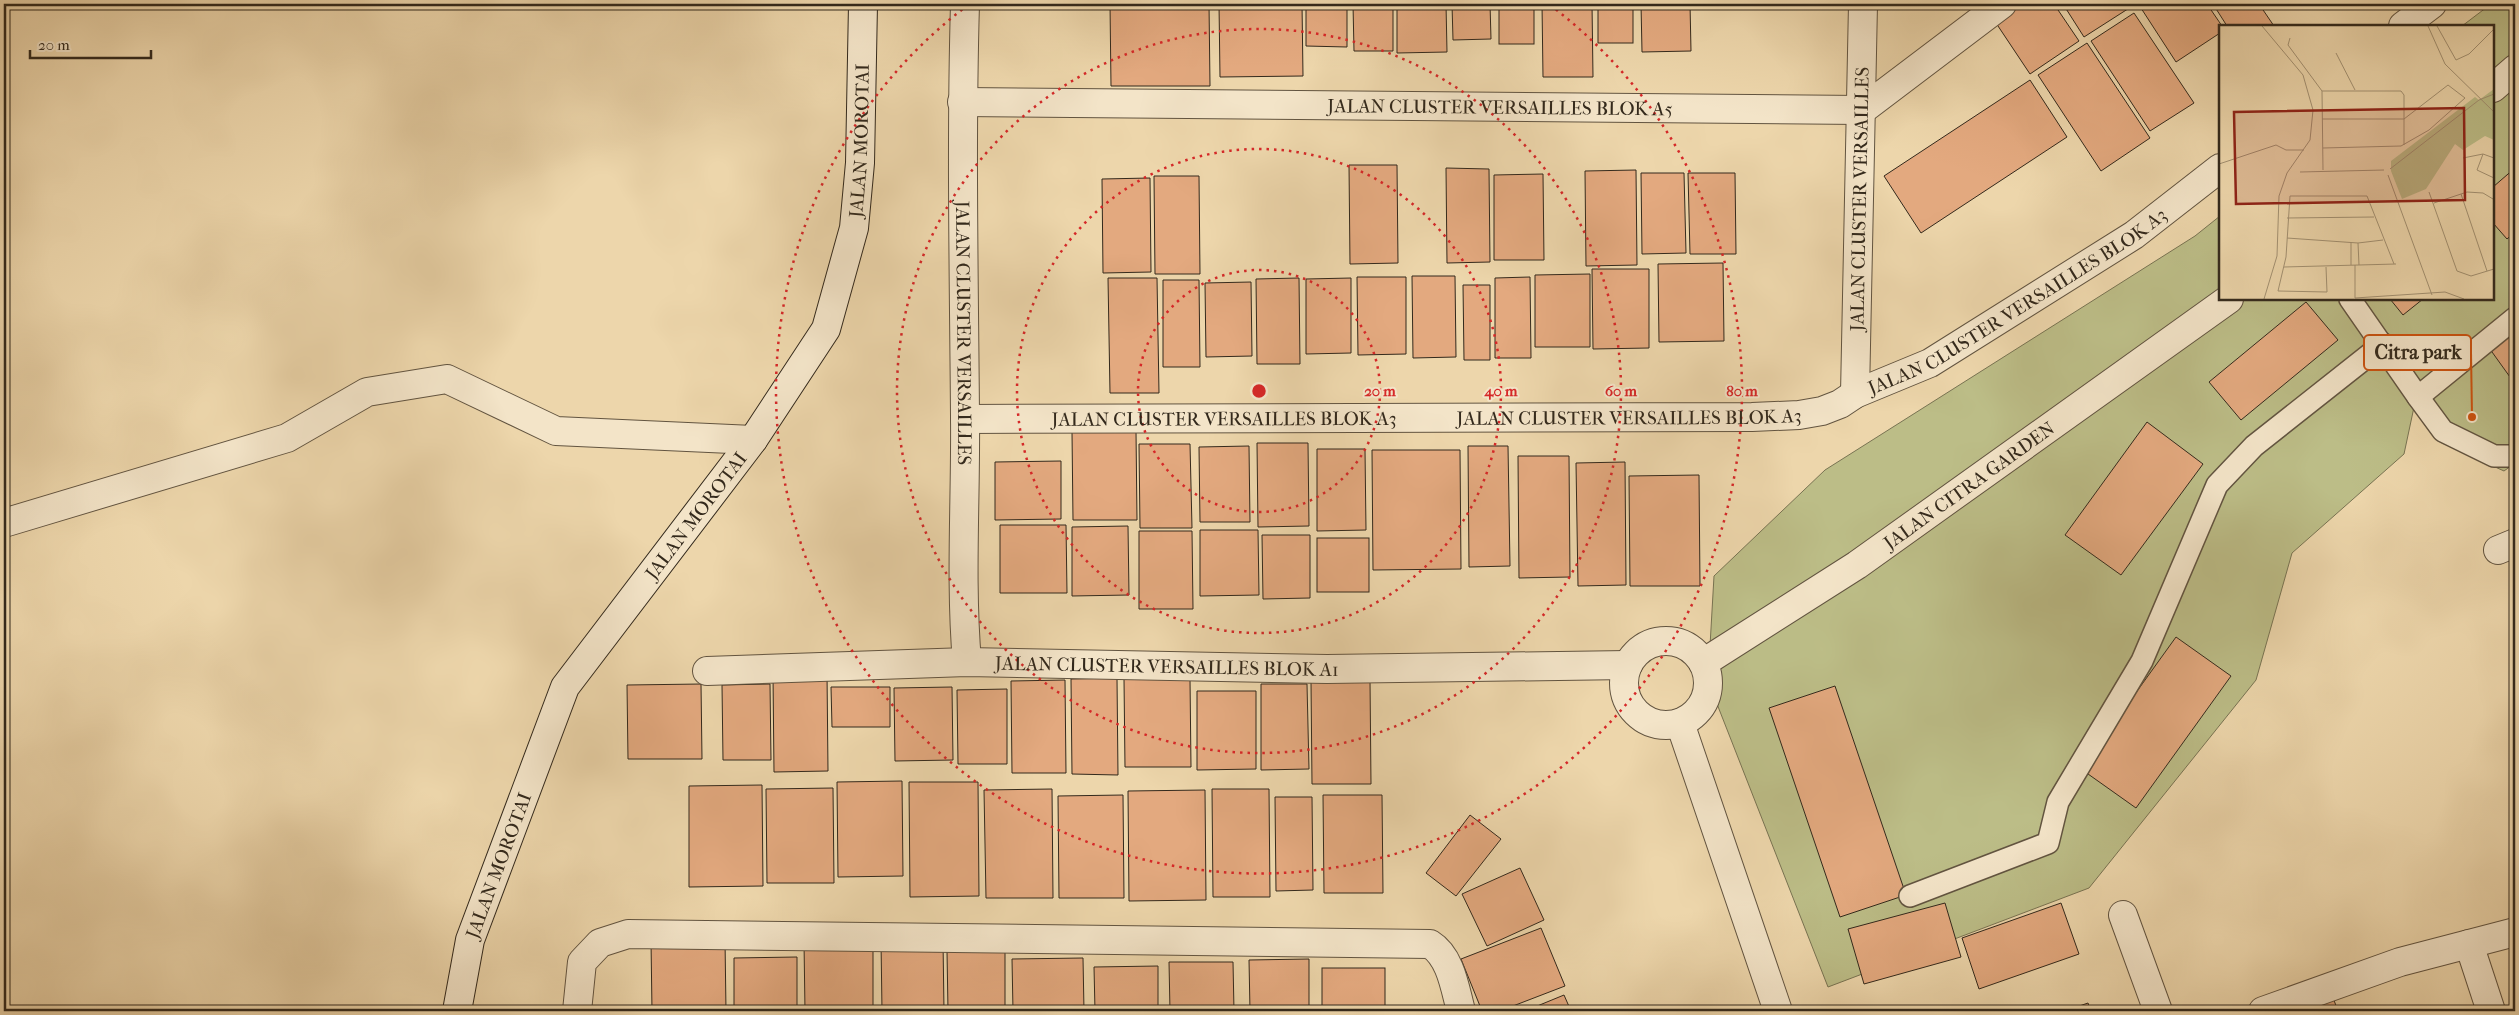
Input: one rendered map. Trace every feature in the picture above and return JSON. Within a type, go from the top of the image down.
[{"type":"street","name":"JALAN MOROTAI","points":[[457,1011],[470,940],[565,687],[753,440],[826,329],[854,228],[860,163],[863,4]]},
{"type":"street","name":"JALAN CLUSTER VERSAILLES","points":[[965,4],[962,102],[965,419],[964,624],[967,662]]},
{"type":"street","name":"JALAN CLUSTER VERSAILLES","points":[[1855,394],[1863,4]]},
{"type":"street","points":[[1862,110],[2002,4]]},
{"type":"street","points":[[2404,25],[2432,4]]},
{"type":"street","points":[[2494,87],[2515,69]]},
{"type":"street","name":"JALAN CLUSTER VERSAILLES BLOK A5","points":[[962,102],[1862,110]]},
{"type":"street","name":"JALAN CLUSTER VERSAILLES BLOK A3","points":[[965,419],[1752,417],[1822,412],[1840,404],[1855,394],[1930,363],[2134,235],[2219,169]]},
{"type":"street","name":"JALAN CITRA GARDEN","points":[[1703,663],[1857,565],[2229,300]]},
{"type":"street","points":[[4,522],[287,438],[367,392],[447,379],[556,432],[753,440]]},
{"type":"street","points":[[1665,641],[1680,644],[1694,651],[1703,663],[1708,681],[1705,699],[1695,713],[1680,723],[1664,725],[1648,721],[1635,711],[1626,697],[1624,681],[1628,665],[1637,653],[1650,644],[1665,641]]},
{"type":"street","name":"JALAN CLUSTER VERSAILLES BLOK A1","points":[[707,670],[967,662],[1327,669],[1628,665]]},
{"type":"street","points":[[1680,723],[1778,1011]]},
{"type":"street","points":[[2123,915],[2158,1011]]},
{"type":"street","points":[[2263,1011],[2400,962],[2515,932]]},
{"type":"street","points":[[577,1011],[582,962],[600,942],[628,934],[1430,944],[1438,949],[1447,964],[1461,1011]]},
{"type":"street","points":[[2469,944],[2491,1011]]},
{"type":"lane","points":[[2351,300],[2443,431],[2494,456],[2515,456]]},
{"type":"lane","points":[[2418,396],[2515,318]]},
{"type":"lane","points":[[1910,896],[2048,843],[2058,802],[2142,661],[2217,484],[2254,446],[2383,344]]},
{"type":"green space","points":[[2491,4],[2515,4],[2515,463],[2504,471],[2440,442],[2417,393],[2404,454],[2292,553],[2256,680],[2089,888],[1828,987],[1708,681],[1714,576],[1825,470],[2195,236],[2219,217],[2219,300],[2494,300],[2494,25],[2463,25]]},
{"type":"building","points":[[1110,4],[1209,4],[1210,86],[1111,86]]},
{"type":"building","points":[[1219,4],[1302,4],[1303,76],[1220,77]]},
{"type":"building","points":[[1306,4],[1347,4],[1347,47],[1306,46]]},
{"type":"building","points":[[1353,4],[1393,4],[1393,51],[1354,51]]},
{"type":"building","points":[[1397,4],[1446,4],[1447,52],[1397,53]]},
{"type":"building","points":[[1452,4],[1490,4],[1491,39],[1453,40]]},
{"type":"building","points":[[1499,4],[1534,4],[1534,44],[1499,44]]},
{"type":"building","points":[[1542,4],[1592,4],[1593,77],[1543,77]]},
{"type":"building","points":[[1598,4],[1633,4],[1633,43],[1598,43]]},
{"type":"building","points":[[1641,4],[1690,4],[1691,51],[1642,52]]},
{"type":"building","points":[[2006,4],[2054,4],[2079,41],[2030,74],[1990,14]]},
{"type":"building","points":[[2063,4],[2133,4],[2134,5],[2084,37]]},
{"type":"building","points":[[2207,4],[2221,25],[2219,25],[2219,34],[2176,62],[2139,5]]},
{"type":"building","points":[[2213,4],[2259,4],[2273,25],[2226,25]]},
{"type":"building","points":[[2134,13],[2194,103],[2150,131],[2091,41]]},
{"type":"building","points":[[2087,43],[2150,138],[2101,171],[2038,75]]},
{"type":"building","points":[[2030,80],[2067,137],[1921,233],[1884,176]]},
{"type":"building","points":[[1349,165],[1397,165],[1398,263],[1350,264]]},
{"type":"building","points":[[1446,168],[1489,169],[1490,262],[1447,263]]},
{"type":"building","points":[[2515,168],[2515,232],[2507,239],[2494,224],[2494,186]]},
{"type":"building","points":[[1636,170],[1637,265],[1586,266],[1585,171]]},
{"type":"building","points":[[1641,173],[1684,173],[1686,253],[1642,254]]},
{"type":"building","points":[[1688,173],[1735,173],[1736,254],[1690,254]]},
{"type":"building","points":[[1543,174],[1544,260],[1494,260],[1494,175]]},
{"type":"building","points":[[1154,176],[1199,176],[1200,274],[1155,274]]},
{"type":"building","points":[[1150,178],[1151,272],[1103,273],[1102,179]]},
{"type":"building","points":[[1723,263],[1724,341],[1659,342],[1658,264]]},
{"type":"building","points":[[1592,269],[1649,269],[1649,348],[1593,349]]},
{"type":"building","points":[[1590,274],[1590,347],[1535,347],[1535,275]]},
{"type":"building","points":[[1412,276],[1455,276],[1456,357],[1413,358]]},
{"type":"building","points":[[1357,277],[1406,277],[1406,354],[1358,355]]},
{"type":"building","points":[[1530,277],[1531,358],[1495,358],[1495,278]]},
{"type":"building","points":[[1108,278],[1157,278],[1159,393],[1110,393]]},
{"type":"building","points":[[1299,278],[1300,364],[1257,364],[1256,279]]},
{"type":"building","points":[[1351,278],[1351,353],[1306,354],[1306,279]]},
{"type":"building","points":[[1163,280],[1199,280],[1200,367],[1163,367]]},
{"type":"building","points":[[1251,282],[1252,356],[1206,357],[1205,283]]},
{"type":"building","points":[[1463,285],[1490,285],[1490,360],[1464,360]]},
{"type":"building","points":[[2391,300],[2422,300],[2403,315]]},
{"type":"building","points":[[2306,302],[2338,340],[2241,420],[2209,382]]},
{"type":"building","points":[[2515,324],[2515,384],[2487,345]]},
{"type":"building","points":[[2147,422],[2203,464],[2121,575],[2065,535]]},
{"type":"building","points":[[1136,431],[1137,520],[1073,520],[1072,432]]},
{"type":"building","points":[[1257,443],[1308,443],[1309,526],[1258,527]]},
{"type":"building","points":[[1139,444],[1190,444],[1192,528],[1140,528]]},
{"type":"building","points":[[1249,446],[1250,522],[1200,522],[1199,447]]},
{"type":"building","points":[[1468,446],[1508,446],[1510,566],[1469,567]]},
{"type":"building","points":[[1317,449],[1365,449],[1366,530],[1317,531]]},
{"type":"building","points":[[1372,450],[1460,450],[1461,569],[1373,570]]},
{"type":"building","points":[[1518,456],[1569,456],[1570,577],[1519,578]]},
{"type":"building","points":[[1061,461],[1061,519],[995,520],[995,462]]},
{"type":"building","points":[[1625,462],[1626,585],[1578,586],[1576,463]]},
{"type":"building","points":[[1699,475],[1700,586],[1630,586],[1629,476]]},
{"type":"building","points":[[1000,525],[1066,525],[1067,593],[1000,593]]},
{"type":"building","points":[[1128,526],[1129,595],[1072,596],[1072,527]]},
{"type":"building","points":[[1200,530],[1258,530],[1259,595],[1200,596]]},
{"type":"building","points":[[1139,531],[1192,531],[1193,609],[1139,609]]},
{"type":"building","points":[[1262,535],[1310,535],[1310,598],[1263,599]]},
{"type":"building","points":[[1317,538],[1369,538],[1369,592],[1317,592]]},
{"type":"building","points":[[2176,637],[2231,676],[2136,808],[2081,769]]},
{"type":"building","points":[[827,673],[828,771],[774,772],[773,674]]},
{"type":"building","points":[[1117,678],[1118,775],[1072,774],[1071,679]]},
{"type":"building","points":[[1124,679],[1190,679],[1191,767],[1125,767]]},
{"type":"building","points":[[1065,680],[1066,773],[1012,773],[1011,681]]},
{"type":"building","points":[[1370,680],[1371,784],[1312,784],[1311,681]]},
{"type":"building","points":[[701,684],[702,759],[628,759],[627,685]]},
{"type":"building","points":[[770,684],[771,760],[723,760],[722,685]]},
{"type":"building","points":[[1261,684],[1307,684],[1309,769],[1261,770]]},
{"type":"building","points":[[1835,686],[1906,895],[1840,917],[1769,708]]},
{"type":"building","points":[[831,687],[890,687],[890,727],[832,727]]},
{"type":"building","points":[[952,687],[953,760],[895,761],[894,688]]},
{"type":"building","points":[[1007,689],[1007,764],[958,764],[957,690]]},
{"type":"building","points":[[1197,691],[1256,691],[1256,769],[1197,770]]},
{"type":"building","points":[[902,781],[903,876],[838,877],[837,782]]},
{"type":"building","points":[[909,782],[978,782],[979,896],[910,897]]},
{"type":"building","points":[[762,785],[763,886],[689,887],[689,786]]},
{"type":"building","points":[[833,788],[834,883],[767,883],[766,789]]},
{"type":"building","points":[[1052,789],[1053,898],[986,898],[984,790]]},
{"type":"building","points":[[1212,789],[1269,789],[1270,897],[1213,897]]},
{"type":"building","points":[[1205,790],[1206,900],[1129,901],[1128,791]]},
{"type":"building","points":[[1123,795],[1124,898],[1059,898],[1058,796]]},
{"type":"building","points":[[1323,795],[1382,795],[1383,893],[1324,893]]},
{"type":"building","points":[[1275,797],[1312,797],[1313,890],[1276,891]]},
{"type":"building","points":[[1470,815],[1501,839],[1456,896],[1426,873]]},
{"type":"building","points":[[1520,868],[1544,920],[1487,946],[1462,894]]},
{"type":"building","points":[[1945,903],[1961,957],[1864,984],[1848,929]]},
{"type":"building","points":[[2061,903],[2079,954],[1979,989],[1962,938]]},
{"type":"building","points":[[1541,928],[1565,986],[1500,1011],[1482,1011],[1461,959]]},
{"type":"building","points":[[725,940],[726,1011],[652,1011],[651,941]]},
{"type":"building","points":[[873,941],[873,1011],[805,1011],[804,942]]},
{"type":"building","points":[[881,941],[943,941],[944,1011],[882,1011]]},
{"type":"building","points":[[1005,950],[1005,1011],[948,1011],[947,951]]},
{"type":"building","points":[[797,957],[797,1011],[734,1011],[734,958]]},
{"type":"building","points":[[1083,958],[1084,1011],[1013,1011],[1012,959]]},
{"type":"building","points":[[1309,959],[1309,1011],[1250,1011],[1249,960]]},
{"type":"building","points":[[1169,962],[1233,962],[1234,1011],[1170,1011]]},
{"type":"building","points":[[1158,966],[1158,1011],[1095,1011],[1094,967]]},
{"type":"building","points":[[1322,968],[1385,968],[1385,1011],[1322,1011]]},
{"type":"building","points":[[1564,995],[1571,1011],[1525,1011]]},
{"type":"building","points":[[2332,995],[2338,1011],[2284,1011]]},
{"type":"building","points":[[2088,1003],[2091,1011],[2065,1011]]},
{"type":"place","name":"Citra park","points":[[2472,417]]}]
